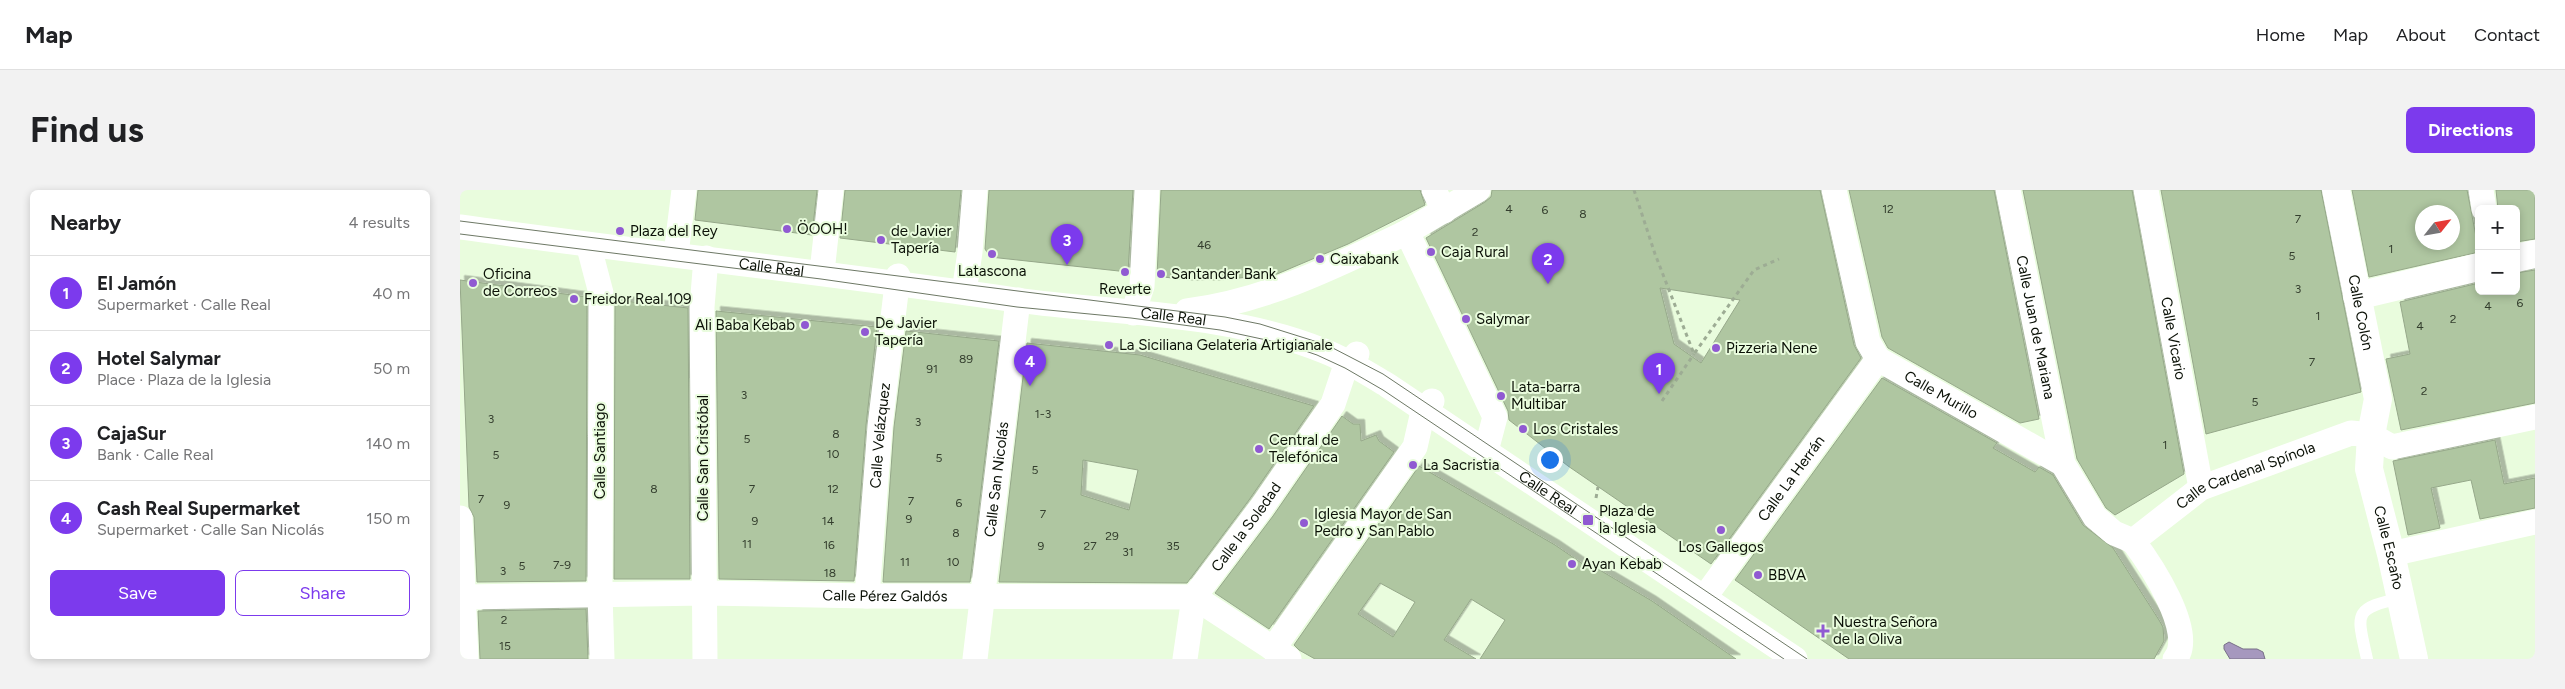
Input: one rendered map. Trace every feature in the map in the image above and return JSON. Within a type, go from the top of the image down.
[{"type":"street","points":[[676,254],[684,190]]},
{"type":"street","points":[[822,272],[831,190]]},
{"type":"street","points":[[964,292],[970,252],[975,190]]},
{"type":"street","points":[[1133,313],[1142,286],[1147,190]]},
{"type":"street","points":[[1165,316],[1219,307],[1266,294],[1308,279],[1407,232],[1439,201],[1478,190]]},
{"type":"street","points":[[1834,190],[1868,342],[1878,359]]},
{"type":"street","name":"Calle Juan de Mariana","points":[[2008,190],[2063,464]]},
{"type":"street","name":"Calle Vicario","points":[[2146,190],[2201,488]]},
{"type":"street","name":"Calle Colón","points":[[2336,190],[2378,399],[2372,431]]},
{"type":"street","points":[[2481,190],[2483,205]]},
{"type":"street","name":"Calle Real","points":[[460,227],[822,272],[897,279],[1018,300],[1165,316],[1259,330],[1353,358],[1429,406],[1486,451],[1791,658]]},
{"type":"street","points":[[1407,232],[1495,417],[1486,451]]},
{"type":"street","name":"Calle Santiago","points":[[591,244],[590,251],[601,293],[600,594],[602,659]]},
{"type":"street","points":[[2520,257],[2535,254]]},
{"type":"street","name":"Calle San Cristóbal","points":[[705,659],[702,307],[706,258]]},
{"type":"street","points":[[2356,296],[2475,268]]},
{"type":"street","name":"Calle Velázquez","points":[[867,596],[880,426],[897,279]]},
{"type":"street","name":"Calle San Nicolás","points":[[975,659],[1018,300]]},
{"type":"street","name":"Calle la Soledad","points":[[1194,598],[1261,508],[1333,404],[1345,368],[1353,358]]},
{"type":"street","name":"Calle Murillo","points":[[1878,359],[2063,464],[2095,517],[2114,533],[2133,541]]},
{"type":"street","name":"Calle La Herrán","points":[[1704,598],[1878,359]]},
{"type":"street","points":[[1185,659],[1194,598],[1281,654],[1415,447],[1422,416],[1429,406]]},
{"type":"street","points":[[2372,431],[2392,447],[2535,417]]},
{"type":"street","name":"Calle Cardenal Spínola","points":[[2133,541],[2201,488],[2351,433],[2372,431]]},
{"type":"street","name":"Calle Escaño","points":[[2372,431],[2369,469],[2391,554],[2414,659]]},
{"type":"street","points":[[460,518],[466,659]]},
{"type":"street","points":[[2391,554],[2535,522]]},
{"type":"street","points":[[2133,541],[2155,571],[2178,623],[2180,640],[2175,659]]},
{"type":"street","name":"Calle Pérez Galdós","points":[[464,597],[704,593],[1194,598]]},
{"type":"lane","points":[[2366,659],[2360,626],[2363,612],[2374,604],[2401,598]]},
{"type":"path","points":[[1634,190],[1655,254],[1694,354]]},
{"type":"path","points":[[1662,401],[1754,270],[1780,259]]},
{"type":"shaded area","points":[[2229,642],[2243,649],[2257,649],[2263,652],[2265,659],[2230,659],[2224,649],[2224,645]]},
{"type":"building","points":[[698,190],[817,190],[812,235],[695,220]]},
{"type":"building","points":[[845,190],[961,190],[955,252],[840,238]]},
{"type":"building","points":[[989,190],[1133,190],[1128,272],[990,257],[985,249]]},
{"type":"building","points":[[1161,190],[1420,190],[1425,205],[1348,244],[1277,274],[1221,280],[1186,280],[1157,276]]},
{"type":"building","points":[[1492,190],[1820,190],[1854,345],[1861,358],[1711,564],[1568,466],[1509,420],[1508,411],[1426,238],[1491,197]],"holes":[[[1660,288],[1740,300],[1701,363],[1674,344]]]},
{"type":"building","points":[[1849,190],[1994,190],[2039,419],[2020,423],[1888,348],[1882,337]]},
{"type":"building","points":[[2023,190],[2132,190],[2184,474],[2115,515],[2106,508],[2077,459]]},
{"type":"building","points":[[2161,190],[2321,190],[2361,392],[2206,434]]},
{"type":"building","points":[[2352,190],[2467,190],[2475,231],[2475,253],[2369,277]]},
{"type":"building","points":[[2496,190],[2535,190],[2535,239],[2520,241],[2520,205],[2498,205]]},
{"type":"building","points":[[2535,270],[2535,403],[2401,430],[2386,359],[2410,354],[2400,302],[2475,284],[2475,295],[2520,295],[2520,272]]},
{"type":"building","points":[[460,280],[587,297],[586,581],[477,582],[474,517],[469,507]]},
{"type":"building","points":[[615,300],[688,308],[690,579],[614,579]]},
{"type":"building","points":[[716,311],[877,327],[866,425],[854,581],[719,579]]},
{"type":"building","points":[[906,331],[999,341],[970,582],[883,582],[894,427]]},
{"type":"building","points":[[1027,343],[1140,355],[1314,406],[1249,500],[1187,583],[999,582]],"holes":[[[1083,460],[1138,470],[1129,510],[1081,495]]]},
{"type":"building","points":[[1882,378],[1997,443],[1993,448],[2035,472],[2039,467],[2053,475],[2083,525],[2113,548],[2163,627],[2164,641],[2154,659],[1849,659],[1735,580]]},
{"type":"building","name":"Iglesia Mayor de San Pedro y San Pablo","points":[[1342,416],[1353,424],[1360,424],[1361,441],[1376,435],[1379,441],[1394,452],[1269,629],[1215,593],[1273,516]]},
{"type":"building","points":[[2495,440],[2504,484],[2535,478],[2535,508],[2480,519],[2471,480],[2431,488],[2440,528],[2408,535],[2393,461]]},
{"type":"building","points":[[1419,466],[1555,545],[1596,573],[1598,569],[1652,601],[1736,659],[1480,659],[1505,620],[1471,599],[1444,640],[1476,659],[1315,659],[1294,645]],"holes":[[[1380,583],[1415,602],[1393,637],[1358,614]]]},
{"type":"building","points":[[586,609],[588,659],[480,659],[478,611]]},
{"type":"tram line","points":[[460,221],[1225,317],[1260,324],[1327,345],[1383,374],[1807,659]]},
{"type":"tram line","points":[[460,234],[821,279],[1017,307],[1131,318],[1220,330],[1285,344],[1317,355],[1345,368],[1383,390],[1784,659]]},
{"type":"place","name":"ÖOOH!","points":[[787,229]]},
{"type":"place","name":"Plaza del Rey","points":[[620,231]]},
{"type":"place","name":"de Javier Tapería","points":[[881,240]]},
{"type":"place","name":"Caja Rural","points":[[1431,252]]},
{"type":"place","name":"Latascona","points":[[992,254]]},
{"type":"place","name":"Caixabank","points":[[1320,259]]},
{"type":"place","name":"CajaSur","points":[[1067,265]]},
{"type":"place","name":"Reverte","points":[[1125,272]]},
{"type":"place","name":"Santander Bank","points":[[1161,274]]},
{"type":"place","name":"Oficina de Correos","points":[[473,283]]},
{"type":"place","name":"Hotel Salymar","points":[[1548,284]]},
{"type":"place","name":"Freidor Real 109","points":[[574,299]]},
{"type":"place","name":"Salymar","points":[[1466,319]]},
{"type":"place","name":"Ali Baba Kebab","points":[[805,325]]},
{"type":"place","name":"De Javier Tapería","points":[[865,332]]},
{"type":"place","name":"La Siciliana Gelateria Artigianale","points":[[1109,345]]},
{"type":"place","name":"Pizzeria Nene","points":[[1716,348]]},
{"type":"place","name":"Cash Real Supermarket","points":[[1030,386]]},
{"type":"place","name":"El Jamón","points":[[1659,394]]},
{"type":"place","name":"Lata-barra Multibar","points":[[1501,396]]},
{"type":"place","name":"Los Cristales","points":[[1523,429]]},
{"type":"place","name":"Central de Telefónica","points":[[1259,449]]},
{"type":"place","name":"La Sacristia","points":[[1413,465]]},
{"type":"place","name":"Plaza de la Iglesia","points":[[1588,520]]},
{"type":"place","name":"Iglesia Mayor de San Pedro y San Pablo","points":[[1304,523]]},
{"type":"place","name":"Los Gallegos","points":[[1721,530]]},
{"type":"place","name":"Ayan Kebab","points":[[1572,564]]},
{"type":"place","name":"BBVA","points":[[1758,575]]},
{"type":"place","name":"Nuestra Señora de la Oliva","points":[[1823,631]]}]
